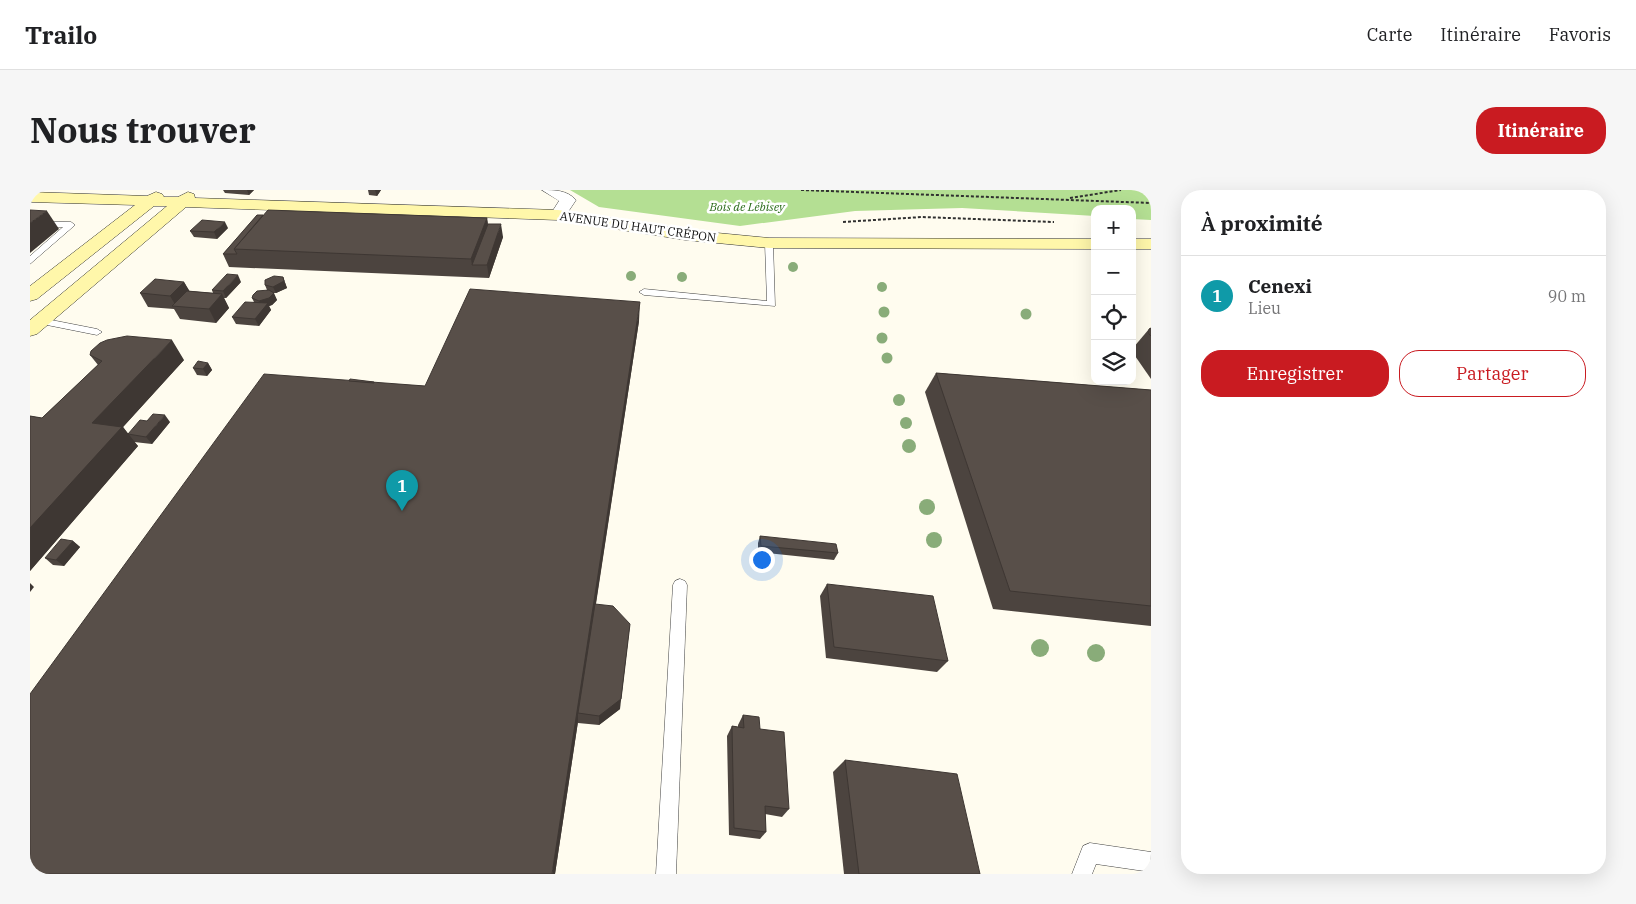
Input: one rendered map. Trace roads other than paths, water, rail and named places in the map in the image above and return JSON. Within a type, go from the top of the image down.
[{"type":"street","points":[[30,295],[165,190]]},
{"type":"street","points":[[36,326],[197,190]]},
{"type":"street","points":[[550,190],[568,200],[558,214]]},
{"type":"street","name":"AVENUE DU HAUT CRÉPON","points":[[30,197],[558,214],[686,235],[769,243],[1091,244]]},
{"type":"street","points":[[1136,244],[1151,244]]},
{"type":"lane","points":[[30,224],[71,225],[30,261]]},
{"type":"lane","points":[[644,292],[772,304],[769,243]]},
{"type":"lane","points":[[36,326],[97,332]]},
{"type":"lane","points":[[666,874],[680,585]]},
{"type":"lane","points":[[1082,874],[1090,853],[1151,862]]},
{"type":"place","name":"Cenexi","points":[[402,511]]},
{"type":"park label","name":"Bois de Lébisey","points":[[747,207]]}]
